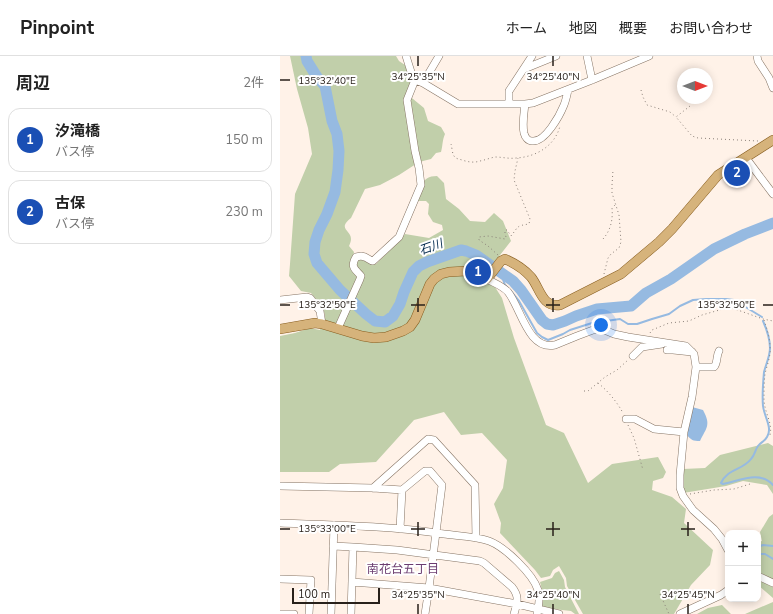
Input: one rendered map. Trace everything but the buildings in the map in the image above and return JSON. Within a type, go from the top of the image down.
[{"type":"main road","points":[[280,329],[315,323],[339,326],[362,336],[374,338],[392,335],[410,327],[415,320],[430,284],[441,274],[466,271],[488,278],[502,260],[505,259],[521,268],[530,277],[548,304],[555,306],[567,302],[621,274],[672,229],[718,175],[772,140]]},
{"type":"street","points":[[406,56],[412,76],[416,80],[458,104],[533,103],[649,56]]},
{"type":"street","points":[[423,83],[439,56]]},
{"type":"street","points":[[509,104],[510,92],[532,56]]},
{"type":"street","points":[[524,69],[556,56]]},
{"type":"street","points":[[587,56],[592,80]]},
{"type":"street","points":[[757,56],[758,61],[769,78],[773,88]]},
{"type":"street","points":[[769,78],[773,70]]},
{"type":"street","points":[[339,326],[360,278],[360,274],[353,266],[356,257],[360,256],[373,261],[399,237],[421,185],[407,100],[416,80]]},
{"type":"street","points":[[525,104],[523,127],[524,133],[526,137],[534,142],[542,138],[549,131],[561,114],[568,90]]},
{"type":"street","points":[[746,158],[773,194]]},
{"type":"street","points":[[488,278],[508,292],[528,330],[541,344],[555,346],[593,330],[602,329],[620,335],[648,340],[667,346]]},
{"type":"street","points":[[280,300],[307,296],[320,311],[322,324]]},
{"type":"street","points":[[632,356],[642,347],[660,345],[686,346],[694,354],[696,367],[692,397],[684,432],[680,488],[683,496],[693,510],[714,529],[725,544]]},
{"type":"street","points":[[696,367],[714,367],[720,351]]},
{"type":"street","points":[[626,418],[635,419],[654,429],[684,432]]},
{"type":"street","points":[[373,488],[428,439],[434,440],[475,485],[476,538]]},
{"type":"street","points":[[280,486],[402,490],[425,471],[430,471],[442,485],[425,614]]},
{"type":"street","points":[[400,529],[402,490]]},
{"type":"street","points":[[280,523],[367,526],[476,538],[490,542],[504,549],[535,582],[539,599],[538,612]]},
{"type":"street","points":[[330,614],[334,524]]},
{"type":"street","points":[[333,546],[433,554],[484,562],[516,592],[518,596],[514,614]]},
{"type":"street","points":[[352,614],[353,547]]},
{"type":"street","points":[[761,577],[773,583]]},
{"type":"street","points":[[280,579],[310,580],[309,614]]},
{"type":"street","points":[[352,582],[429,588],[517,604],[538,612],[560,614]]},
{"type":"street","points":[[680,614],[725,592]]},
{"type":"street","points":[[280,614],[294,614]]},
{"type":"path","points":[[641,90],[647,105],[670,112],[692,136],[698,138],[772,140]]},
{"type":"path","points":[[676,117],[690,106]]},
{"type":"path","points":[[451,144],[453,156],[457,159],[468,162],[479,162],[493,157],[518,158],[535,154],[549,145],[559,131],[561,114]]},
{"type":"path","points":[[502,260],[478,239],[479,237],[483,236],[505,239],[505,230],[507,230],[511,236],[517,227],[529,224],[530,222],[514,180],[518,158]]},
{"type":"path","points":[[605,282],[604,272],[608,258],[619,248],[621,242],[619,215],[612,193],[613,170]]},
{"type":"path","points":[[603,239],[608,233],[612,218],[612,208],[616,204]]},
{"type":"path","points":[[648,340],[652,330],[669,323],[689,321],[702,315],[723,309],[732,308],[773,322]]},
{"type":"path","points":[[764,319],[770,346],[765,376],[764,400],[764,407],[771,425],[770,435]]},
{"type":"path","points":[[584,391],[588,391],[605,377],[617,370],[632,356]]},
{"type":"path","points":[[683,496],[703,491],[734,489],[750,484]]},
{"type":"path","points":[[660,594],[670,614]]},
{"type":"green space","points":[[290,56],[396,56],[399,61],[405,65],[410,78],[413,81],[407,94],[424,108],[428,121],[441,127],[445,134],[441,152],[436,153],[431,159],[419,162],[380,185],[365,189],[351,218],[345,225],[351,240],[349,246],[354,252],[353,257],[376,264],[405,234],[429,238],[443,230],[442,225],[433,222],[428,214],[429,204],[426,201],[417,201],[422,184],[427,178],[431,177],[437,176],[444,183],[446,199],[459,209],[470,221],[485,222],[494,213],[503,221],[511,241],[486,273],[502,298],[514,338],[546,425],[564,433],[588,483],[612,464],[658,457],[666,472],[663,478],[653,481],[652,490],[672,497],[686,509],[684,523],[713,550],[710,565],[691,585],[674,614],[583,614],[567,586],[566,578],[559,566],[553,570],[550,576],[541,578],[500,533],[501,523],[494,504],[503,488],[507,460],[482,433],[461,435],[444,412],[414,420],[376,462],[340,464],[329,472],[280,472],[280,336],[310,328],[320,330],[325,315],[323,308],[311,293],[301,291],[289,276],[295,194],[312,154],[308,128],[297,89]]},
{"type":"green space","points":[[768,443],[773,446],[773,494],[767,485],[743,481],[726,486],[683,493],[683,469],[705,468],[720,455]]},
{"type":"green space","points":[[773,514],[773,598],[761,588],[761,530],[769,517]]},
{"type":"green space","points":[[559,571],[564,580],[565,587],[579,614],[575,614],[571,611],[544,608],[542,606],[542,590],[540,582],[552,578],[555,573]]},
{"type":"green space","points":[[773,602],[773,614],[745,614]]},
{"type":"green space","points":[[722,605],[731,614],[697,614],[708,608]]},
{"type":"water","points":[[692,407],[703,410],[707,419],[707,426],[700,441],[692,440],[687,435],[688,421]]},
{"type":"waterway","name":"石川","points":[[306,56],[307,61],[317,77],[325,86],[332,121],[337,134],[339,151],[335,192],[319,230],[315,242],[314,254],[317,263],[340,290],[375,321],[385,322],[393,316],[400,304],[413,272],[419,266],[461,250],[476,255],[513,281],[542,320],[547,324],[553,325],[597,309],[631,306],[646,293],[671,279],[714,249],[745,234],[773,223]]},
{"type":"waterway","points":[[500,271],[507,287]]},
{"type":"waterway","points":[[510,290],[519,301],[537,333],[548,340],[570,330],[592,323],[620,319],[628,324],[637,324],[669,314],[680,306],[693,300],[734,300],[762,317]]},
{"type":"waterway","points":[[763,321],[770,344],[764,372],[763,393],[763,406],[769,426],[769,433],[758,446],[748,463],[731,472],[721,483],[723,484],[756,477],[762,478],[773,485]]},
{"type":"waterway","points":[[761,546],[773,546]]},
{"type":"waterway","points":[[761,554],[765,554],[773,559]]},
{"type":"place","name":"古保","points":[[737,173]]},
{"type":"place","name":"汐滝橋","points":[[478,272]]},
{"type":"district","name":"南花台五丁目","points":[[403,569]]}]
